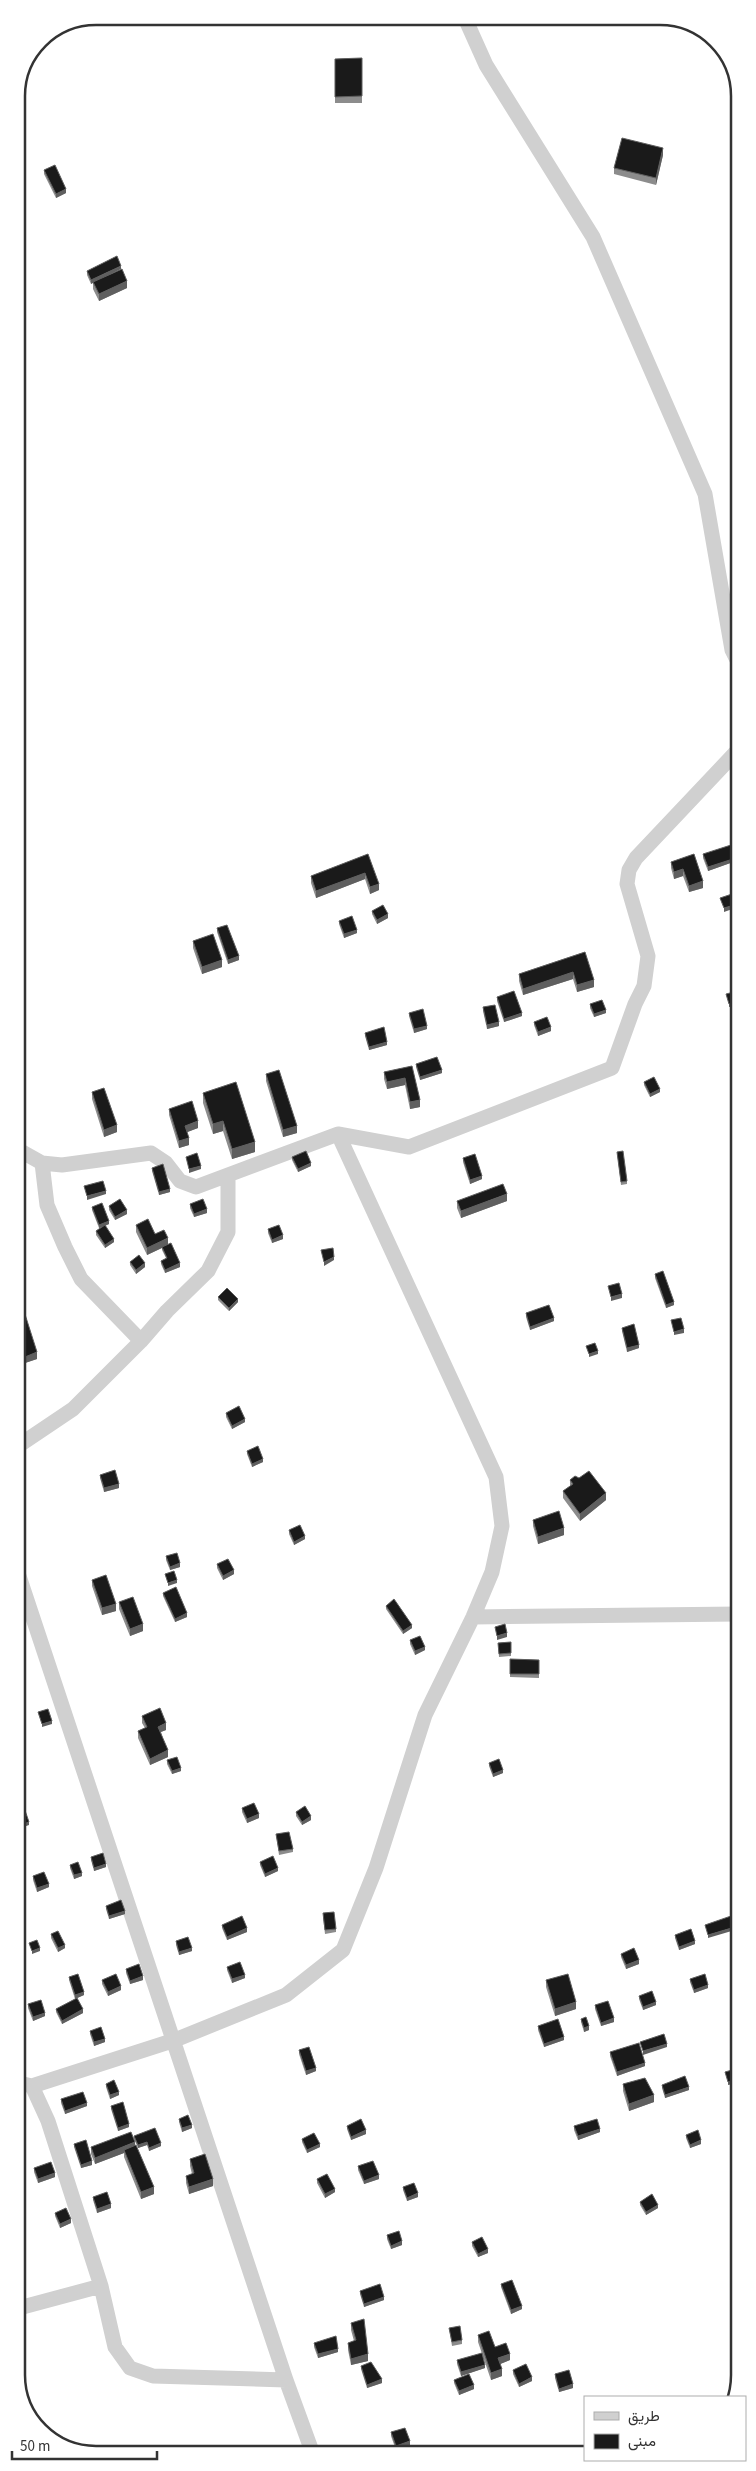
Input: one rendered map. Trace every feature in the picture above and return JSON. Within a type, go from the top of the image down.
[{"type":"street","points":[[468,25],[486,65],[593,236],[705,494],[731,644]]},
{"type":"street","points":[[25,1152],[42,1163],[62,1165],[151,1153],[159,1156],[180,1181],[189,1186],[203,1185],[338,1134],[409,1147],[612,1068],[635,1004],[644,986],[648,956],[627,884],[630,870],[636,858],[731,757]]},
{"type":"street","points":[[286,2380],[153,2376],[130,2368],[116,2347],[101,2286],[48,2121],[25,2085],[174,2040],[286,1995],[343,1950],[376,1868],[425,1715],[473,1617],[492,1572],[502,1526],[496,1477],[338,1134]]},
{"type":"street","points":[[42,1163],[47,1205],[81,1279],[140,1341]]},
{"type":"street","points":[[25,1441],[73,1410],[167,1311],[208,1271],[228,1232],[228,1175]]},
{"type":"street","points":[[25,1594],[286,2380],[310,2446]]},
{"type":"street","points":[[473,1617],[731,1614]]},
{"type":"street","points":[[25,2306],[101,2286]]},
{"type":"building","points":[[362,58],[362,96],[335,97],[335,59]]},
{"type":"building","points":[[622,138],[663,148],[656,178],[614,168]]},
{"type":"building","points":[[55,165],[66,189],[56,194],[44,170]]},
{"type":"building","points":[[117,256],[121,266],[91,280],[87,271]]},
{"type":"building","points":[[122,269],[127,281],[99,294],[93,282]]},
{"type":"building","points":[[731,845],[731,860],[708,867],[703,854]]},
{"type":"building","points":[[368,854],[379,884],[370,887],[365,873],[316,891],[311,876]]},
{"type":"building","points":[[694,854],[703,881],[689,886],[683,869],[674,872],[671,862]]},
{"type":"building","points":[[731,894],[731,906],[724,908],[720,898]]},
{"type":"building","points":[[383,905],[388,914],[377,920],[372,911]]},
{"type":"building","points":[[352,916],[357,930],[344,934],[339,921]]},
{"type":"building","points":[[227,925],[239,956],[228,960],[217,928]]},
{"type":"building","points":[[213,934],[222,960],[202,967],[193,941]]},
{"type":"building","points":[[585,952],[594,980],[577,985],[573,972],[523,989],[519,974]]},
{"type":"building","points":[[514,991],[522,1013],[504,1019],[497,997]]},
{"type":"building","points":[[731,993],[731,1004],[729,1004],[726,994]]},
{"type":"building","points":[[602,1000],[606,1010],[594,1014],[590,1004]]},
{"type":"building","points":[[495,1005],[499,1022],[487,1025],[483,1007]]},
{"type":"building","points":[[423,1009],[427,1026],[414,1029],[409,1013]]},
{"type":"building","points":[[547,1017],[551,1027],[538,1032],[534,1022]]},
{"type":"building","points":[[384,1027],[387,1042],[369,1047],[365,1033]]},
{"type":"building","points":[[437,1057],[442,1070],[420,1077],[416,1064]]},
{"type":"building","points":[[412,1066],[420,1100],[410,1102],[405,1078],[387,1082],[384,1072]]},
{"type":"building","points":[[279,1070],[297,1126],[283,1130],[266,1074]]},
{"type":"building","points":[[654,1077],[660,1089],[650,1094],[644,1082]]},
{"type":"building","points":[[236,1082],[255,1142],[232,1149],[223,1121],[213,1124],[203,1093]]},
{"type":"building","points":[[104,1088],[117,1125],[104,1130],[92,1092]]},
{"type":"building","points":[[192,1101],[198,1121],[185,1126],[189,1138],[179,1141],[169,1109]]},
{"type":"building","points":[[306,1151],[311,1163],[298,1169],[292,1157]]},
{"type":"building","points":[[623,1151],[627,1181],[621,1182],[617,1152]]},
{"type":"building","points":[[197,1153],[201,1166],[189,1169],[186,1157]]},
{"type":"building","points":[[475,1154],[482,1176],[470,1180],[463,1158]]},
{"type":"building","points":[[163,1164],[170,1189],[159,1192],[152,1168]]},
{"type":"building","points":[[103,1181],[106,1191],[87,1196],[84,1186]]},
{"type":"building","points":[[503,1184],[507,1194],[461,1211],[457,1201]]},
{"type":"building","points":[[120,1199],[127,1210],[115,1217],[109,1206]]},
{"type":"building","points":[[203,1199],[207,1209],[194,1214],[190,1204]]},
{"type":"building","points":[[102,1203],[109,1221],[99,1225],[92,1207]]},
{"type":"building","points":[[148,1219],[155,1234],[164,1230],[168,1238],[147,1248],[136,1225]]},
{"type":"building","points":[[105,1225],[114,1239],[105,1245],[96,1231]]},
{"type":"building","points":[[279,1225],[283,1235],[272,1240],[268,1229]]},
{"type":"building","points":[[171,1243],[180,1263],[165,1270],[161,1261],[167,1258],[162,1247]]},
{"type":"building","points":[[333,1248],[334,1257],[324,1262],[321,1250]]},
{"type":"building","points":[[139,1255],[145,1263],[136,1270],[130,1262]]},
{"type":"building","points":[[663,1271],[674,1302],[666,1305],[655,1274]]},
{"type":"building","points":[[619,1283],[622,1294],[611,1297],[608,1286]]},
{"type":"building","points":[[227,1288],[238,1299],[229,1308],[218,1297]]},
{"type":"building","points":[[549,1305],[554,1318],[530,1327],[526,1313]]},
{"type":"building","points":[[25,1314],[37,1352],[25,1357]]},
{"type":"building","points":[[681,1318],[684,1329],[674,1332],[671,1320]]},
{"type":"building","points":[[634,1324],[639,1345],[627,1348],[622,1328]]},
{"type":"building","points":[[595,1343],[598,1351],[589,1354],[586,1346]]},
{"type":"building","points":[[239,1406],[245,1419],[232,1426],[226,1413]]},
{"type":"building","points":[[258,1446],[263,1459],[252,1464],[247,1451]]},
{"type":"building","points":[[115,1470],[119,1484],[104,1488],[100,1475]]},
{"type":"building","points":[[589,1471],[606,1493],[580,1514],[563,1491],[573,1484],[570,1480],[575,1476],[579,1478]]},
{"type":"building","points":[[559,1511],[564,1528],[538,1537],[533,1520]]},
{"type":"building","points":[[300,1525],[305,1536],[294,1542],[289,1530]]},
{"type":"building","points":[[177,1553],[180,1563],[170,1567],[166,1556]]},
{"type":"building","points":[[228,1559],[234,1570],[223,1576],[217,1564]]},
{"type":"building","points":[[174,1571],[177,1580],[168,1583],[165,1574]]},
{"type":"building","points":[[106,1575],[116,1604],[102,1608],[92,1580]]},
{"type":"building","points":[[176,1587],[187,1613],[175,1619],[163,1593]]},
{"type":"building","points":[[133,1597],[143,1624],[130,1629],[119,1602]]},
{"type":"building","points":[[394,1599],[412,1625],[403,1631],[386,1606]]},
{"type":"building","points":[[505,1624],[507,1633],[497,1636],[495,1627]]},
{"type":"building","points":[[420,1636],[425,1647],[415,1651],[410,1640]]},
{"type":"building","points":[[511,1642],[511,1653],[499,1654],[498,1643]]},
{"type":"building","points":[[510,1659],[539,1660],[539,1674],[510,1674]]},
{"type":"building","points":[[160,1708],[166,1723],[158,1727],[168,1750],[150,1759],[138,1731],[147,1727],[142,1716]]},
{"type":"building","points":[[48,1709],[52,1721],[42,1724],[38,1712]]},
{"type":"building","points":[[177,1757],[181,1768],[172,1771],[167,1760]]},
{"type":"building","points":[[499,1759],[503,1770],[493,1774],[489,1763]]},
{"type":"building","points":[[254,1803],[259,1814],[247,1819],[242,1808]]},
{"type":"building","points":[[305,1806],[311,1816],[302,1822],[296,1812]]},
{"type":"building","points":[[25,1810],[29,1822],[25,1823]]},
{"type":"building","points":[[289,1832],[293,1849],[279,1851],[276,1834]]},
{"type":"building","points":[[103,1853],[106,1864],[94,1868],[91,1857]]},
{"type":"building","points":[[273,1856],[278,1868],[265,1874],[260,1862]]},
{"type":"building","points":[[78,1862],[82,1873],[74,1875],[70,1865]]},
{"type":"building","points":[[44,1872],[49,1884],[37,1888],[33,1876]]},
{"type":"building","points":[[121,1900],[125,1911],[109,1916],[106,1906]]},
{"type":"building","points":[[334,1912],[336,1929],[325,1930],[323,1913]]},
{"type":"building","points":[[242,1916],[247,1928],[227,1937],[222,1925]]},
{"type":"building","points":[[731,1916],[731,1928],[708,1935],[705,1925]]},
{"type":"building","points":[[691,1929],[695,1941],[679,1947],[675,1935]]},
{"type":"building","points":[[58,1931],[65,1945],[58,1948],[51,1934]]},
{"type":"building","points":[[188,1937],[192,1948],[179,1952],[176,1941]]},
{"type":"building","points":[[37,1940],[40,1948],[32,1951],[29,1943]]},
{"type":"building","points":[[634,1948],[639,1960],[626,1965],[621,1954]]},
{"type":"building","points":[[240,1962],[245,1975],[232,1979],[227,1967]]},
{"type":"building","points":[[139,1964],[143,1976],[130,1981],[126,1969]]},
{"type":"building","points":[[78,1974],[84,1992],[75,1995],[69,1977]]},
{"type":"building","points":[[116,1974],[121,1986],[108,1992],[102,1980]]},
{"type":"building","points":[[568,1974],[576,2002],[555,2009],[546,1980]]},
{"type":"building","points":[[705,1974],[708,1985],[694,1990],[690,1979]]},
{"type":"building","points":[[652,1991],[656,2002],[643,2007],[639,1996]]},
{"type":"building","points":[[77,1998],[83,2009],[62,2021],[56,2009]]},
{"type":"building","points":[[41,2000],[45,2013],[33,2017],[28,2004]]},
{"type":"building","points":[[608,2001],[614,2018],[601,2023],[595,2005]]},
{"type":"building","points":[[586,2017],[589,2026],[584,2028],[581,2019]]},
{"type":"building","points":[[558,2019],[564,2037],[544,2044],[538,2026]]},
{"type":"building","points":[[101,2027],[105,2039],[94,2042],[90,2031]]},
{"type":"building","points":[[664,2034],[667,2044],[643,2051],[640,2042]]},
{"type":"building","points":[[639,2043],[645,2063],[617,2072],[610,2052]]},
{"type":"building","points":[[309,2047],[316,2068],[306,2071],[299,2050]]},
{"type":"building","points":[[731,2070],[731,2081],[728,2082],[725,2072]]},
{"type":"building","points":[[685,2076],[689,2087],[665,2095],[662,2085]]},
{"type":"building","points":[[645,2078],[654,2095],[629,2104],[623,2084]]},
{"type":"building","points":[[114,2080],[119,2092],[110,2095],[106,2084]]},
{"type":"building","points":[[83,2092],[87,2103],[65,2111],[61,2099]]},
{"type":"building","points":[[123,2102],[129,2124],[118,2128],[111,2106]]},
{"type":"building","points":[[188,2115],[192,2125],[182,2128],[179,2119]]},
{"type":"building","points":[[361,2119],[366,2130],[351,2137],[347,2126]]},
{"type":"building","points":[[597,2119],[600,2129],[578,2136],[574,2126]]},
{"type":"building","points":[[155,2128],[161,2143],[149,2148],[147,2142],[138,2145],[134,2136]]},
{"type":"building","points":[[698,2130],[701,2140],[690,2145],[686,2135]]},
{"type":"building","points":[[131,2132],[135,2142],[95,2158],[91,2147]]},
{"type":"building","points":[[314,2133],[320,2144],[307,2150],[302,2139]]},
{"type":"building","points":[[86,2140],[92,2161],[81,2165],[74,2144]]},
{"type":"building","points":[[136,2145],[154,2187],[141,2192],[124,2150]]},
{"type":"building","points":[[205,2154],[213,2179],[189,2187],[186,2176],[194,2173],[190,2159]]},
{"type":"building","points":[[373,2161],[379,2175],[364,2181],[358,2166]]},
{"type":"building","points":[[51,2162],[55,2173],[38,2179],[34,2168]]},
{"type":"building","points":[[327,2174],[335,2189],[325,2194],[317,2179]]},
{"type":"building","points":[[414,2183],[418,2193],[407,2198],[403,2187]]},
{"type":"building","points":[[107,2192],[111,2204],[97,2209],[93,2197]]},
{"type":"building","points":[[652,2194],[658,2205],[646,2212],[640,2202]]},
{"type":"building","points":[[66,2208],[71,2219],[60,2224],[55,2213]]},
{"type":"building","points":[[399,2231],[402,2241],[391,2246],[387,2235]]},
{"type":"building","points":[[482,2237],[488,2249],[478,2254],[472,2242]]},
{"type":"building","points":[[512,2280],[522,2306],[511,2310],[501,2284]]},
{"type":"building","points":[[380,2284],[384,2297],[364,2304],[360,2291]]},
{"type":"building","points":[[364,2319],[368,2354],[351,2359],[348,2343],[356,2340],[351,2323]]},
{"type":"building","points":[[460,2326],[462,2340],[452,2342],[449,2328]]},
{"type":"building","points":[[489,2331],[495,2347],[506,2343],[510,2354],[498,2358],[502,2369],[491,2373],[478,2335]]},
{"type":"building","points":[[336,2336],[338,2349],[318,2354],[314,2343]]},
{"type":"building","points":[[482,2353],[485,2365],[461,2372],[457,2360]]},
{"type":"building","points":[[371,2362],[382,2379],[367,2385],[361,2366]]},
{"type":"building","points":[[526,2364],[532,2377],[519,2384],[513,2370]]},
{"type":"building","points":[[569,2370],[573,2384],[559,2389],[555,2374]]},
{"type":"building","points":[[469,2374],[474,2385],[459,2391],[454,2380]]},
{"type":"building","points":[[405,2428],[410,2441],[396,2446],[391,2432]]}]
